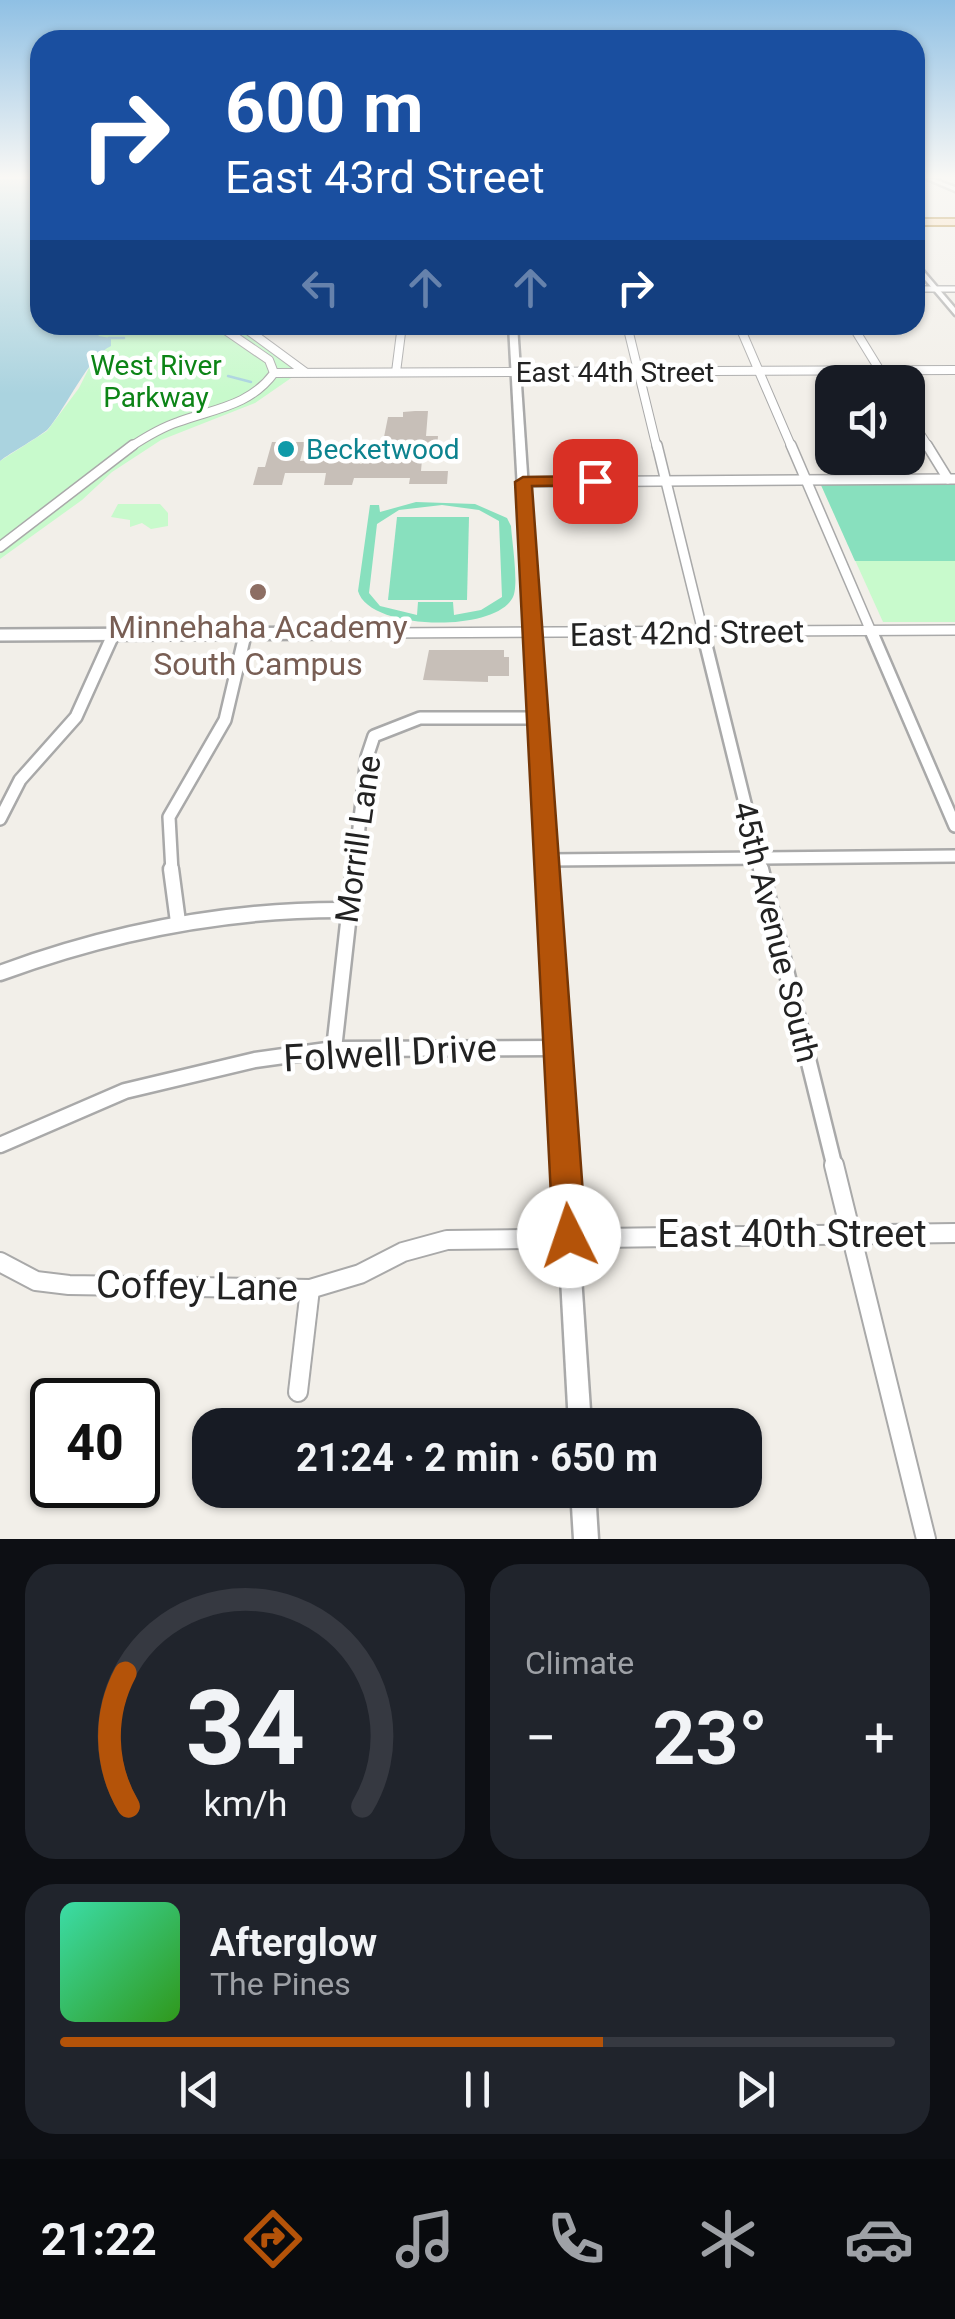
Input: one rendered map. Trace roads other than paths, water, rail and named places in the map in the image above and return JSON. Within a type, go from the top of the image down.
[{"type":"street","points":[[925,275],[955,313]]},
{"type":"street","points":[[925,289],[955,289]]},
{"type":"street","points":[[0,547],[105,465],[151,435],[251,396],[267,384],[274,372],[269,360],[233,335]]},
{"type":"street","points":[[255,335],[305,372]]},
{"type":"street","points":[[396,372],[401,335]]},
{"type":"street","points":[[515,335],[579,1408]]},
{"type":"street","name":"45th Avenue South","points":[[630,335],[926,1539]]},
{"type":"street","points":[[743,335],[955,826]]},
{"type":"street","points":[[858,335],[877,365]]},
{"type":"street","name":"East 44th Street","points":[[925,370],[955,370]]},
{"type":"street","name":"East 44th Street","points":[[274,372],[815,371]]},
{"type":"street","points":[[925,440],[951,479]]},
{"type":"street","points":[[523,482],[951,479]]},
{"type":"street","name":"East 42nd Street","points":[[0,635],[955,630]]},
{"type":"street","points":[[0,819],[20,780],[76,717],[113,635]]},
{"type":"street","points":[[178,922],[167,835],[170,817],[225,720],[246,635]]},
{"type":"street","name":"Morrill Lane","points":[[334,1048],[367,757],[374,736],[420,718],[536,718]]},
{"type":"street","points":[[548,860],[955,856]]},
{"type":"street","points":[[0,973],[42,956],[178,922],[297,909],[348,910]]},
{"type":"street","name":"Folwell Drive","points":[[0,1145],[125,1091],[255,1060],[334,1048],[555,1048]]},
{"type":"street","name":"East 40th Street","points":[[569,1236],[955,1233]]},
{"type":"street","name":"Coffey Lane","points":[[0,1262],[36,1280],[68,1285],[310,1289],[360,1274],[403,1252],[447,1240],[569,1236]]},
{"type":"street","points":[[298,1392],[310,1289]]},
{"type":"street","points":[[585,1508],[586,1539]]},
{"type":"water","points":[[0,251],[30,251],[30,335],[99,335],[111,338],[111,346],[94,360],[48,429],[0,461]]},
{"type":"waterway","points":[[109,338],[124,338]]},
{"type":"waterway","points":[[228,376],[251,382]]},
{"type":"place","name":"Becketwood","points":[[286,449]]},
{"type":"place","name":"Minnehaha Academy South Campus","points":[[258,592]]},
{"type":"park label","name":"West River Parkway","points":[[156,381]]}]
